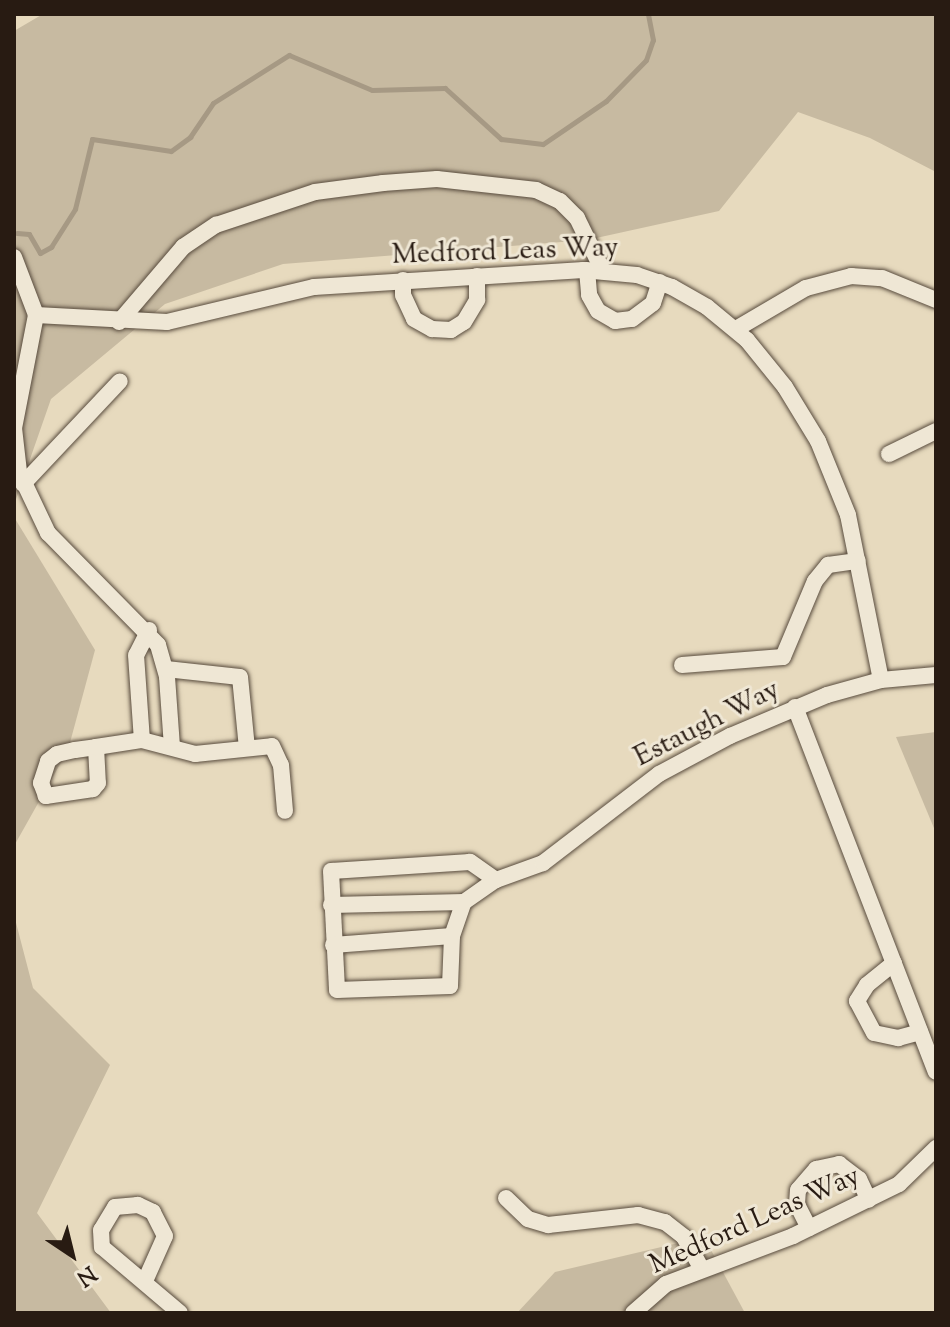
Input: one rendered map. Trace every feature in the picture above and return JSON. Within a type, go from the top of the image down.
[{"type":"street","points":[[119,322],[183,247],[216,225],[315,192],[383,183],[451,179],[536,190],[560,201],[577,218],[595,271],[589,295],[598,311],[615,321],[632,319],[653,303],[660,282]]},
{"type":"street","points":[[15,258],[36,315],[14,428],[23,484],[36,514],[61,549],[149,630],[166,669],[172,746]]},
{"type":"street","name":"Medford Leas Way","points":[[36,315],[119,322],[167,322],[314,287],[477,276],[595,271],[660,282],[707,307],[736,329],[785,387],[818,441],[837,478],[858,561],[881,680]]},
{"type":"street","points":[[403,280],[403,295],[414,319],[432,329],[451,330],[464,322],[477,300],[477,276]]},
{"type":"street","points":[[736,329],[781,301],[836,279],[882,278],[936,300]]},
{"type":"street","points":[[23,484],[120,381]]},
{"type":"street","points":[[889,454],[936,431]]},
{"type":"street","points":[[682,665],[783,657],[794,640],[815,581],[828,565],[858,561]]},
{"type":"street","points":[[142,740],[136,655],[149,630]]},
{"type":"street","points":[[166,669],[240,677],[247,748]]},
{"type":"street","name":"Estaugh Way","points":[[496,880],[526,872],[659,774],[795,707],[881,680],[936,675]]},
{"type":"street","points":[[795,707],[936,1072]]},
{"type":"street","points":[[96,747],[142,740],[195,754],[272,746],[281,765],[285,811]]},
{"type":"street","points":[[331,905],[464,902],[496,880],[470,862],[338,868],[330,876],[331,905],[333,945],[334,985],[342,993],[444,989],[452,982],[452,936],[464,902]]},
{"type":"street","points":[[333,945],[452,936]]},
{"type":"street","points":[[894,963],[867,985],[857,1001],[874,1033],[898,1038],[920,1032]]},
{"type":"street","name":"Medford Leas Way","points":[[633,1313],[666,1284],[809,1228],[869,1200],[915,1173],[936,1148]]},
{"type":"street","points":[[809,1228],[797,1204],[798,1190],[816,1169],[839,1164],[851,1171],[869,1200]]},
{"type":"street","points":[[506,1198],[528,1219],[548,1225],[638,1215],[665,1222],[684,1237],[702,1269]]},
{"type":"street","points":[[145,1281],[165,1236],[153,1212],[138,1205],[115,1207],[101,1230],[102,1247],[180,1313]]},
{"type":"shaded area","points":[[43,14],[936,14],[936,172],[870,138],[798,112],[719,211],[587,240],[283,264],[165,304],[51,399],[14,505],[14,31]]},
{"type":"shaded area","points":[[14,517],[95,650],[68,750],[14,846]]},
{"type":"shaded area","points":[[936,732],[936,833],[896,737]]},
{"type":"shaded area","points":[[14,915],[33,988],[110,1065],[37,1213],[111,1313],[14,1313]]},
{"type":"shaded area","points":[[704,1237],[745,1313],[517,1313],[555,1272]]},
{"type":"waterway","points":[[17,233],[29,234],[40,253],[51,247],[75,209],[92,139],[171,151],[190,137],[213,103],[289,55],[372,90],[445,88],[501,139],[543,144],[606,101],[646,60],[653,40],[648,14]]}]
